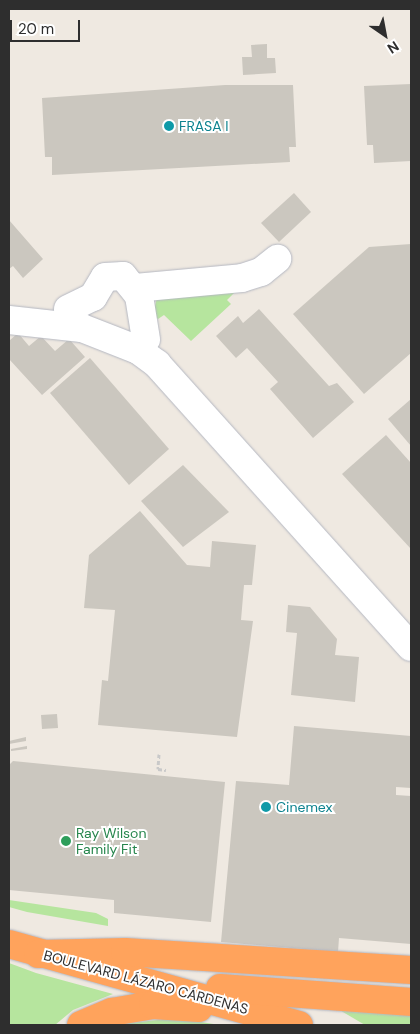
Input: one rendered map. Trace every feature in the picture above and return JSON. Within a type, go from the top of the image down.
[{"type":"highway","name":"BOULEVARD LÁZARO CÁRDENAS","points":[[9,944],[38,954],[291,1022]]},
{"type":"highway","points":[[38,954],[125,952],[411,970]]},
{"type":"highway","points":[[136,980],[411,1002]]},
{"type":"highway","points":[[81,1025],[112,1012],[153,1005],[291,1022]]},
{"type":"street","points":[[68,309],[94,297],[105,277],[130,282],[242,278],[261,272],[268,260]]},
{"type":"street","points":[[130,282],[146,339]]},
{"type":"street","points":[[9,304],[68,309],[99,314],[146,339],[186,371],[411,621]]},
{"type":"street","points":[[9,320],[82,328],[138,350],[157,364],[411,647]]},
{"type":"path","points":[[159,754],[158,769],[166,770]]},
{"type":"green space","points":[[237,290],[227,300],[231,304],[191,341],[164,315],[158,319],[153,315],[158,293]]},
{"type":"green space","points":[[9,900],[96,913],[108,919],[108,926],[27,912],[9,907]]},
{"type":"green space","points":[[9,963],[36,973],[113,994],[73,1010],[55,1025],[9,1025]]},
{"type":"green space","points":[[331,1005],[411,1015],[411,1025],[365,1025]]},
{"type":"green space","points":[[166,1019],[188,1020],[220,1025],[113,1025]]},
{"type":"building","points":[[267,44],[267,58],[275,58],[276,73],[243,75],[242,57],[252,57],[251,45]]},
{"type":"building","points":[[411,84],[411,161],[374,163],[373,145],[367,145],[364,86]]},
{"type":"building","name":"FRASA I","points":[[225,85],[293,85],[296,147],[289,147],[290,162],[52,175],[52,157],[45,157],[42,98]]},
{"type":"building","points":[[294,193],[311,212],[279,242],[261,223]]},
{"type":"building","points":[[9,220],[43,259],[23,278],[13,266],[9,269]]},
{"type":"building","points":[[411,244],[411,353],[364,394],[293,314],[369,247]]},
{"type":"building","points":[[259,309],[329,386],[337,383],[354,402],[313,438],[270,389],[278,382],[247,348],[236,358],[216,336],[238,316],[243,323]]},
{"type":"building","points":[[18,333],[29,346],[41,336],[55,351],[69,339],[85,357],[42,395],[9,359],[9,341]]},
{"type":"building","points":[[90,358],[169,449],[129,485],[50,393]]},
{"type":"building","points":[[411,399],[411,446],[388,419]]},
{"type":"building","points":[[386,435],[411,463],[411,549],[342,474]]},
{"type":"building","points":[[183,465],[229,512],[183,547],[141,501]]},
{"type":"building","points":[[140,511],[187,565],[210,567],[212,541],[256,545],[252,585],[244,585],[241,620],[253,621],[237,737],[98,725],[102,680],[108,681],[115,610],[84,608],[89,555]]},
{"type":"building","points":[[288,605],[310,607],[337,639],[335,655],[359,657],[355,702],[291,695],[297,633],[286,632]]},
{"type":"building","points":[[57,714],[58,728],[42,729],[41,715]]},
{"type":"building","points":[[294,726],[411,736],[411,788],[396,787],[396,795],[411,796],[411,944],[339,938],[338,952],[221,942],[236,781],[289,785]]},
{"type":"building","points":[[26,737],[26,741],[9,744],[9,741]]},
{"type":"building","points":[[27,746],[27,749],[11,751],[11,749]]},
{"type":"building","points":[[13,761],[225,782],[211,922],[114,913],[114,900],[9,890],[9,765]]},
{"type":"place","name":"FRASA I","points":[[169,126]]},
{"type":"place","name":"Cinemex","points":[[266,807]]},
{"type":"place","name":"Ray Wilson Family Fit","points":[[66,841]]}]
